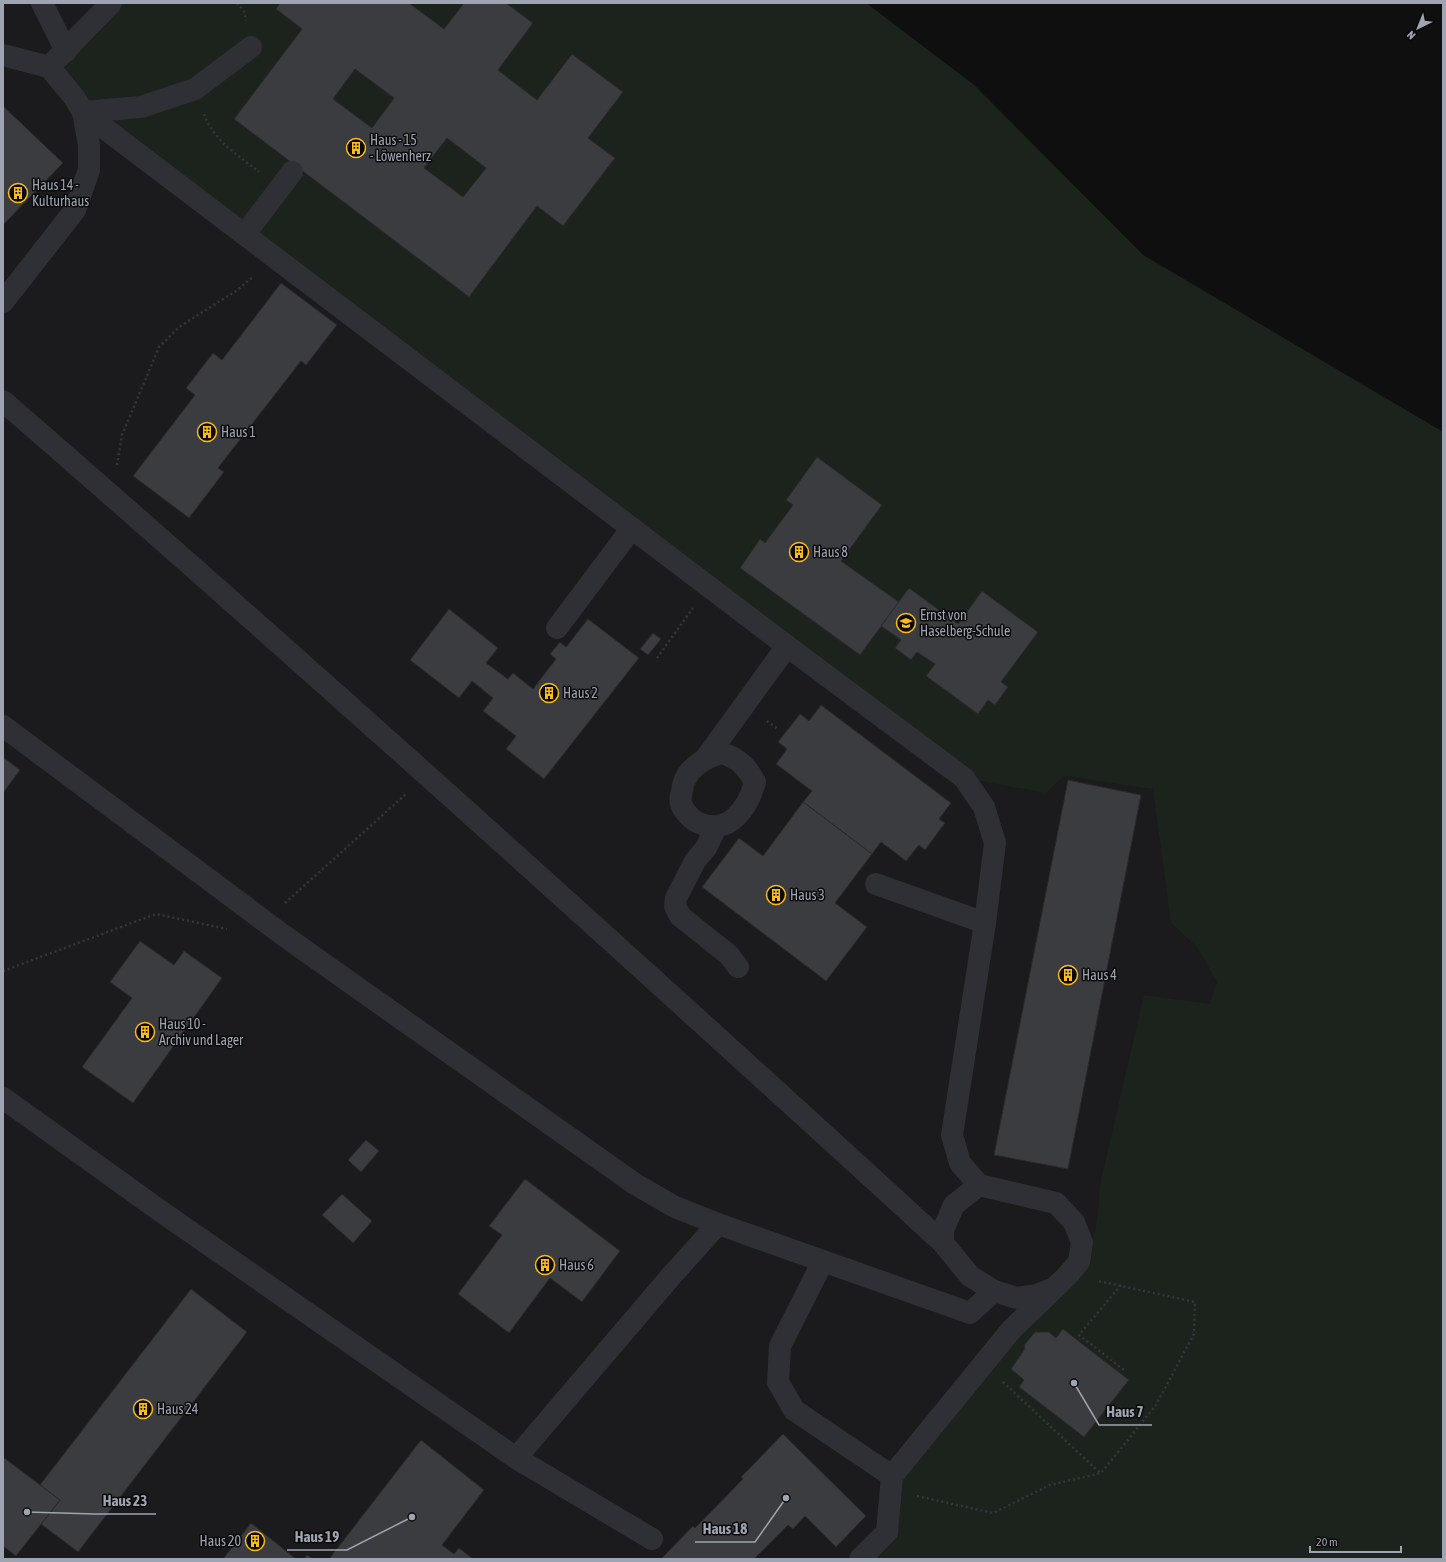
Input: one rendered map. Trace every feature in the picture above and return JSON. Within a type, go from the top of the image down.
[{"type":"lane","points":[[42,3],[66,51]]},
{"type":"lane","points":[[50,67],[111,3]]},
{"type":"lane","points":[[83,112],[141,107],[195,89],[251,47]]},
{"type":"lane","points":[[3,55],[50,67],[74,97],[83,112],[89,145],[89,170],[76,210],[3,302]]},
{"type":"lane","points":[[83,112],[787,646],[964,778],[984,807],[995,843],[985,923],[952,1135],[960,1163],[978,1185],[1056,1203],[1074,1222],[1082,1242],[1079,1262],[1060,1283],[1012,1329],[892,1476],[887,1532],[860,1559]]},
{"type":"lane","points":[[245,234],[286,180]]},
{"type":"lane","points":[[3,401],[112,496],[691,1012],[943,1244],[970,1276],[994,1291],[1017,1298],[1037,1295],[1060,1283]]},
{"type":"lane","points":[[557,628],[632,528]]},
{"type":"lane","points":[[706,758],[721,753],[732,756],[743,764],[755,782],[752,794],[739,814],[729,823],[716,826],[707,826],[696,821],[687,813],[681,802],[682,782],[689,772],[706,758],[787,646]]},
{"type":"lane","points":[[3,726],[283,935],[634,1184],[675,1207],[718,1224],[970,1313],[994,1291]]},
{"type":"lane","points":[[716,826],[706,848],[695,861],[676,898],[676,906],[680,916],[729,955],[738,967]]},
{"type":"lane","points":[[876,884],[985,923]]},
{"type":"lane","points":[[3,1098],[159,1210],[516,1458],[652,1539]]},
{"type":"lane","points":[[943,1244],[943,1230],[954,1205],[978,1185]]},
{"type":"lane","points":[[516,1458],[672,1275],[718,1224]]},
{"type":"lane","points":[[823,1261],[780,1346],[778,1382],[794,1410],[892,1476]]},
{"type":"path","points":[[195,89],[206,120],[224,144],[286,180]]},
{"type":"path","points":[[112,496],[122,435],[159,348],[180,327],[236,291],[276,258]]},
{"type":"path","points":[[657,658],[708,586]]},
{"type":"path","points":[[892,1476],[918,1496],[993,1513],[1050,1485],[1101,1473],[1156,1405],[1194,1334],[1195,1302],[1122,1285],[1060,1283]]},
{"type":"path","points":[[1122,1285],[1079,1335],[1124,1370]]},
{"type":"path","points":[[983,1364],[1101,1473]]},
{"type":"shaded area","points":[[3,3],[866,3],[974,85],[1143,255],[1443,432],[1443,1559],[3,1559]]},
{"type":"shaded area","points":[[113,3],[866,3],[974,85],[1143,255],[1443,432],[1443,1559],[860,1559],[887,1532],[892,1476],[1089,1260],[1096,1226],[1101,1180],[1144,995],[1210,1004],[1217,982],[1198,948],[1171,923],[1153,789],[1064,776],[1046,793],[964,778],[83,112],[49,67]]},
{"type":"building","name":"Haus - 15 - Löwenherz","points":[[280,3],[409,3],[444,29],[464,3],[506,3],[533,23],[498,70],[537,100],[572,54],[623,92],[588,138],[615,158],[563,226],[537,206],[469,297],[234,119],[302,29],[276,9]],"holes":[[[355,69],[394,98],[372,128],[333,99]],[[447,138],[486,168],[463,197],[424,168]]]},
{"type":"building","name":"Haus 14 - Kulturhaus","points":[[3,106],[63,163],[4,224],[3,222]]},
{"type":"building","name":"Haus 1","points":[[281,283],[337,325],[306,365],[301,361],[218,468],[224,472],[189,518],[133,476],[195,395],[186,388],[213,353],[222,360]]},
{"type":"building","name":"Haus 8","points":[[817,457],[882,505],[841,561],[899,602],[860,655],[740,568],[760,539],[765,543],[793,505],[786,500]]},
{"type":"building","points":[[909,588],[958,624],[982,591],[1038,632],[1001,682],[1008,687],[995,705],[988,700],[978,714],[926,676],[935,664],[917,652],[911,660],[895,648],[901,640],[881,626]]},
{"type":"building","name":"Haus 2","points":[[449,609],[498,648],[486,663],[508,679],[513,673],[533,689],[556,659],[550,654],[560,642],[566,647],[588,619],[639,658],[544,779],[506,749],[516,736],[483,711],[493,698],[472,681],[459,698],[410,660]]},
{"type":"building","points":[[653,633],[661,639],[648,655],[640,649]]},
{"type":"building","points":[[821,705],[951,803],[939,819],[945,823],[925,850],[919,845],[906,861],[881,842],[872,854],[803,802],[812,791],[776,764],[787,749],[778,742],[800,714],[809,721]]},
{"type":"building","points":[[3,757],[20,770],[3,793]]},
{"type":"building","name":"Haus 4","points":[[1068,780],[1141,795],[1068,1169],[994,1155]]},
{"type":"building","name":"Haus 3","points":[[803,802],[872,854],[835,903],[867,927],[826,981],[702,887],[739,838],[763,856]]},
{"type":"building","name":"Haus 10 - Archiv und Lager","points":[[140,941],[174,965],[184,951],[222,978],[133,1103],[82,1067],[132,998],[110,982]]},
{"type":"building","points":[[366,1140],[379,1151],[361,1172],[348,1160]]},
{"type":"building","name":"Haus 6","points":[[525,1179],[620,1251],[582,1302],[550,1278],[509,1333],[458,1294],[502,1235],[489,1226]]},
{"type":"building","points":[[342,1194],[372,1221],[353,1243],[322,1215]]},
{"type":"building","name":"Haus 24","points":[[191,1289],[247,1332],[78,1552],[41,1524],[60,1500],[40,1485]]},
{"type":"building","points":[[1063,1329],[1129,1380],[1084,1437],[1019,1387],[1024,1380],[1011,1369],[1024,1350],[1025,1344],[1035,1332],[1049,1332],[1056,1338]]},
{"type":"building","points":[[783,1434],[866,1516],[836,1547],[805,1516],[793,1529],[788,1525],[754,1559],[661,1559],[693,1526],[695,1528],[743,1479],[741,1477]]},
{"type":"building","points":[[421,1440],[484,1490],[442,1545],[454,1554],[459,1548],[473,1559],[329,1559]]},
{"type":"building","points":[[3,1457],[60,1500],[16,1556],[3,1546]]},
{"type":"building","name":"Haus 20","points":[[251,1523],[296,1559],[223,1559]]},
{"type":"building","points":[[307,1555],[313,1559],[304,1559]]},
{"type":"place","name":"Haus - 15 - Löwenherz","points":[[356,148]]},
{"type":"place","name":"Haus 14 - Kulturhaus","points":[[18,193]]},
{"type":"place","name":"Haus 1","points":[[207,432]]},
{"type":"place","name":"Haus 8","points":[[799,552]]},
{"type":"place","name":"Ernst von Haselberg-Schule","points":[[906,623]]},
{"type":"place","name":"Haus 2","points":[[549,693]]},
{"type":"place","name":"Haus 3","points":[[776,895]]},
{"type":"place","name":"Haus 4","points":[[1068,975]]},
{"type":"place","name":"Haus 10 - Archiv und Lager","points":[[145,1032]]},
{"type":"place","name":"Haus 6","points":[[545,1265]]},
{"type":"place","name":"Haus 7","points":[[1074,1383]]},
{"type":"place","name":"Haus 24","points":[[143,1409]]},
{"type":"place","name":"Haus 18","points":[[786,1498]]},
{"type":"place","name":"Haus 23","points":[[27,1512]]},
{"type":"place","name":"Haus 19","points":[[412,1517]]},
{"type":"place","name":"Haus 20","points":[[255,1541]]}]
